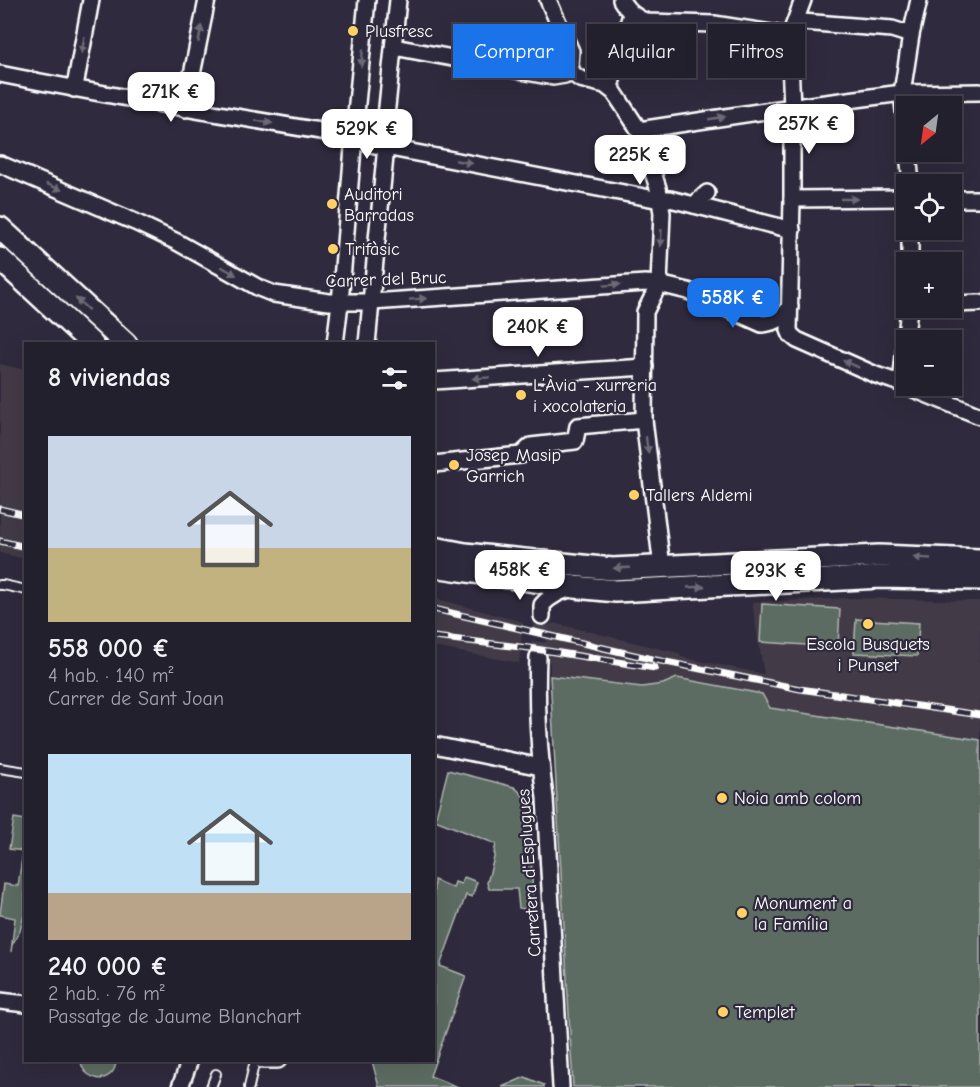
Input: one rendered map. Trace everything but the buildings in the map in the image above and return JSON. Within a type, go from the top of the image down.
[{"type":"street","points":[[74,89],[91,0]]},
{"type":"street","points":[[185,109],[207,0]]},
{"type":"street","points":[[335,342],[367,0]]},
{"type":"street","points":[[367,342],[386,146],[384,136],[399,0]]},
{"type":"street","points":[[548,0],[559,24]]},
{"type":"street","points":[[621,0],[631,14],[648,22],[714,24]]},
{"type":"street","points":[[794,24],[803,0]]},
{"type":"street","points":[[902,96],[911,35],[919,0]]},
{"type":"street","points":[[610,87],[631,14]]},
{"type":"street","points":[[802,22],[892,29],[911,35]]},
{"type":"street","points":[[394,47],[453,58]]},
{"type":"street","points":[[0,74],[185,109],[344,135],[354,141],[655,199],[670,199],[790,230]]},
{"type":"street","points":[[575,76],[610,87],[625,107],[639,129],[660,199],[662,213],[658,284],[645,312],[644,420],[662,567]]},
{"type":"street","points":[[791,78],[792,199],[789,330],[796,340],[896,382]]},
{"type":"street","points":[[639,129],[902,93],[980,92]]},
{"type":"street","name":"Carrer del Bruc","points":[[0,164],[167,237],[274,294],[340,303],[645,283],[688,291],[762,324],[782,318],[790,306]]},
{"type":"street","points":[[694,205],[707,193]]},
{"type":"street","points":[[792,199],[896,198]]},
{"type":"street","points":[[962,199],[980,199]]},
{"type":"street","points":[[0,228],[124,342]]},
{"type":"street","points":[[0,259],[90,342]]},
{"type":"street","points":[[962,304],[980,303]]},
{"type":"street","points":[[435,381],[645,367]]},
{"type":"street","points":[[931,396],[980,416]]},
{"type":"street","points":[[435,464],[521,455],[531,446],[575,441],[578,426],[644,420]]},
{"type":"street","points":[[435,548],[477,555],[612,569],[879,556],[980,560]]},
{"type":"street","points":[[435,566],[615,591],[880,577],[980,579]]},
{"type":"street","points":[[524,578],[542,610],[549,597],[575,587]]},
{"type":"street","name":"Carretera d'Esplugues","points":[[538,657],[541,767],[561,1087]]},
{"type":"street","points":[[435,745],[541,767]]},
{"type":"street","points":[[0,1001],[24,1004]]},
{"type":"street","points":[[180,1087],[189,1062]]},
{"type":"lane","points":[[0,585],[24,590]]},
{"type":"lane","points":[[0,768],[24,772]]},
{"type":"lane","points":[[249,1087],[255,1062]]},
{"type":"lane","points":[[211,1087],[216,1074]]},
{"type":"shaded area","points":[[0,364],[24,370],[24,559],[0,553]]},
{"type":"shaded area","points":[[435,598],[523,622],[519,663],[435,647]]},
{"type":"shaded area","points":[[854,598],[980,601],[980,740],[770,708],[762,694],[674,679],[647,687],[550,676],[550,663],[544,654],[548,626],[553,623],[678,653],[681,657],[764,674],[752,602]]},
{"type":"green space","points":[[0,236],[117,342],[102,342],[0,250]]},
{"type":"green space","points":[[762,604],[840,609],[838,647],[760,642]]},
{"type":"green space","points":[[856,619],[919,623],[917,656],[854,653]]},
{"type":"green space","points":[[550,676],[642,687],[663,684],[677,678],[762,694],[770,708],[980,740],[980,1087],[573,1087]]},
{"type":"green space","points":[[448,770],[514,787],[522,794],[530,809],[533,911],[519,908],[517,889],[489,889],[487,883],[496,844],[435,820]]},
{"type":"green space","points":[[14,818],[24,820],[24,915],[11,952],[15,918],[0,914],[4,884],[18,886],[23,851],[9,849]]},
{"type":"green space","points":[[464,877],[477,882],[472,897],[466,895],[440,966],[466,976],[430,1076],[458,1087],[379,1087],[372,1062],[435,1062],[435,880],[453,888],[455,882],[461,884]]},
{"type":"green space","points":[[81,1062],[116,1062],[112,1073],[100,1079],[93,1077],[83,1068]]},
{"type":"green space","points":[[525,1077],[544,1087],[502,1087]]},
{"type":"tunnel","points":[[538,657],[542,616]]},
{"type":"railway","points":[[0,509],[24,515]]},
{"type":"railway","points":[[0,541],[24,547]]},
{"type":"railway","points":[[435,609],[656,660],[800,689],[980,715]]},
{"type":"railway","points":[[435,637],[529,648],[655,668]]},
{"type":"place","name":"Plusfresc","points":[[353,31]]},
{"type":"place","name":"Auditori Barradas","points":[[332,204]]},
{"type":"place","name":"Trifàsic","points":[[333,249]]},
{"type":"place","name":"L’Àvia - xurreria i xocolateria","points":[[521,395]]},
{"type":"place","name":"Josep Masip Garrich","points":[[454,465]]},
{"type":"place","name":"Tallers Aldemi","points":[[634,495]]},
{"type":"place","name":"Escola Busquets i Punset","points":[[868,624]]},
{"type":"place","name":"Noia amb colom","points":[[722,798]]},
{"type":"place","name":"Monument a la Família","points":[[742,913]]},
{"type":"place","name":"Templet","points":[[723,1012]]}]
